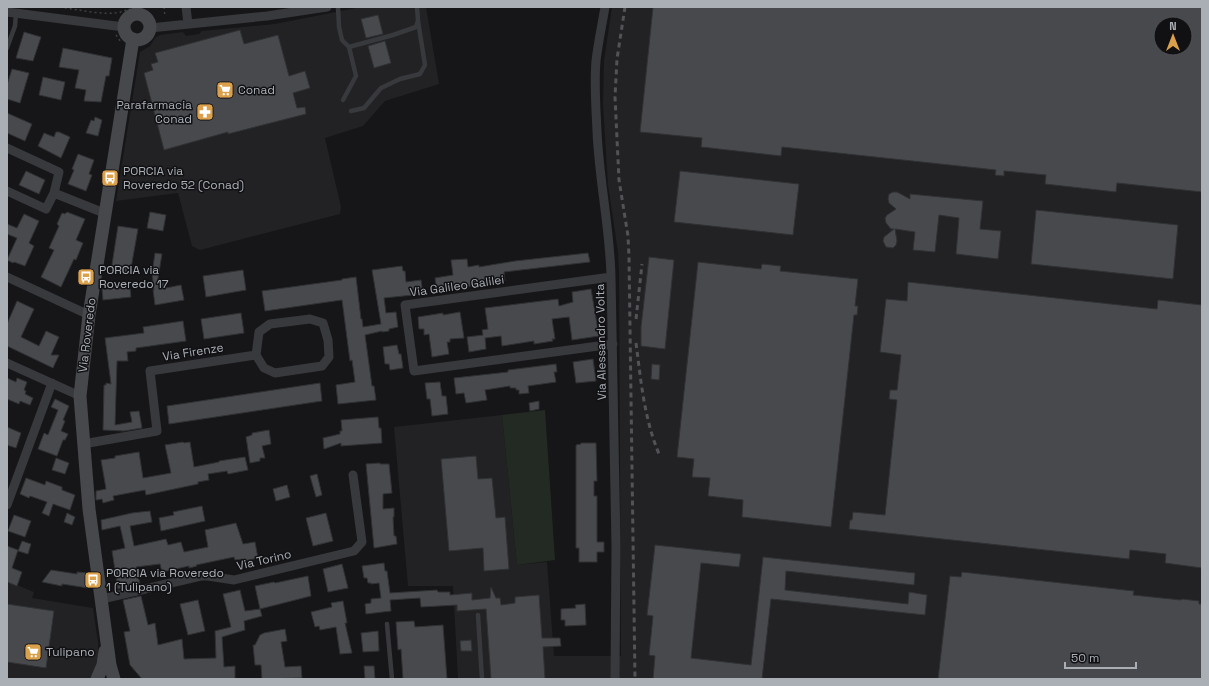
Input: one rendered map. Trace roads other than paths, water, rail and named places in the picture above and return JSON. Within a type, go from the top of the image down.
[{"type":"main road","points":[[138,10],[148,20],[150,28],[144,38],[136,40],[132,39],[120,30],[129,16],[138,10]]},
{"type":"main road","name":"Via Roveredo","points":[[114,679],[110,665],[89,509],[80,396],[88,314],[132,39]]},
{"type":"main road","name":"Via Roveredo","points":[[97,679],[103,665],[106,633]]},
{"type":"street","points":[[186,7],[188,24]]},
{"type":"street","points":[[150,28],[267,16],[327,7]]},
{"type":"street","name":"Via Alessandro Volta","points":[[605,7],[596,62],[596,88],[597,132],[612,277],[616,546],[615,679]]},
{"type":"street","points":[[12,13],[120,30]]},
{"type":"street","points":[[7,148],[59,172],[54,193],[46,209],[7,191]]},
{"type":"street","points":[[54,193],[104,213]]},
{"type":"street","points":[[7,277],[88,314]]},
{"type":"street","name":"Via Galileo Galilei","points":[[612,277],[405,305],[414,371],[613,344]]},
{"type":"street","points":[[310,319],[323,323],[328,340],[329,357],[322,366],[275,373],[264,368],[256,355],[259,332],[270,324],[310,319]]},
{"type":"street","name":"Via Firenze","points":[[83,444],[158,431],[150,371],[256,355]]},
{"type":"street","points":[[7,363],[80,396]]},
{"type":"street","points":[[7,504],[52,383]]},
{"type":"street","name":"Via Torino","points":[[102,599],[201,576],[234,580],[354,551],[362,542],[353,475]]},
{"type":"lane","points":[[338,7],[339,27],[342,40],[349,46],[356,76],[344,100]]},
{"type":"lane","points":[[351,111],[364,108],[381,88],[400,79],[420,74],[425,65],[417,7]]},
{"type":"lane","points":[[7,48],[15,26],[12,13]]},
{"type":"lane","points":[[349,46],[393,35],[416,27],[418,21]]},
{"type":"lane","points":[[478,615],[482,679]]},
{"type":"lane","points":[[387,624],[392,679]]},
{"type":"railway","points":[[625,7],[617,59],[615,97],[619,180],[628,236],[629,257],[635,679]]},
{"type":"railway","points":[[636,319],[642,264]]},
{"type":"railway","points":[[636,343],[646,413],[659,454]]},
{"type":"place","name":"Conad","points":[[225,90]]},
{"type":"place","name":"Parafarmacia Conad","points":[[205,112]]},
{"type":"place","name":"PORCIA via Roveredo 52 (Conad)","points":[[110,178]]},
{"type":"place","name":"PORCIA via Roveredo 17","points":[[86,277]]},
{"type":"place","name":"PORCIA via Roveredo 1 (Tulipano)","points":[[93,580]]},
{"type":"place","name":"Tulipano","points":[[33,652]]}]
